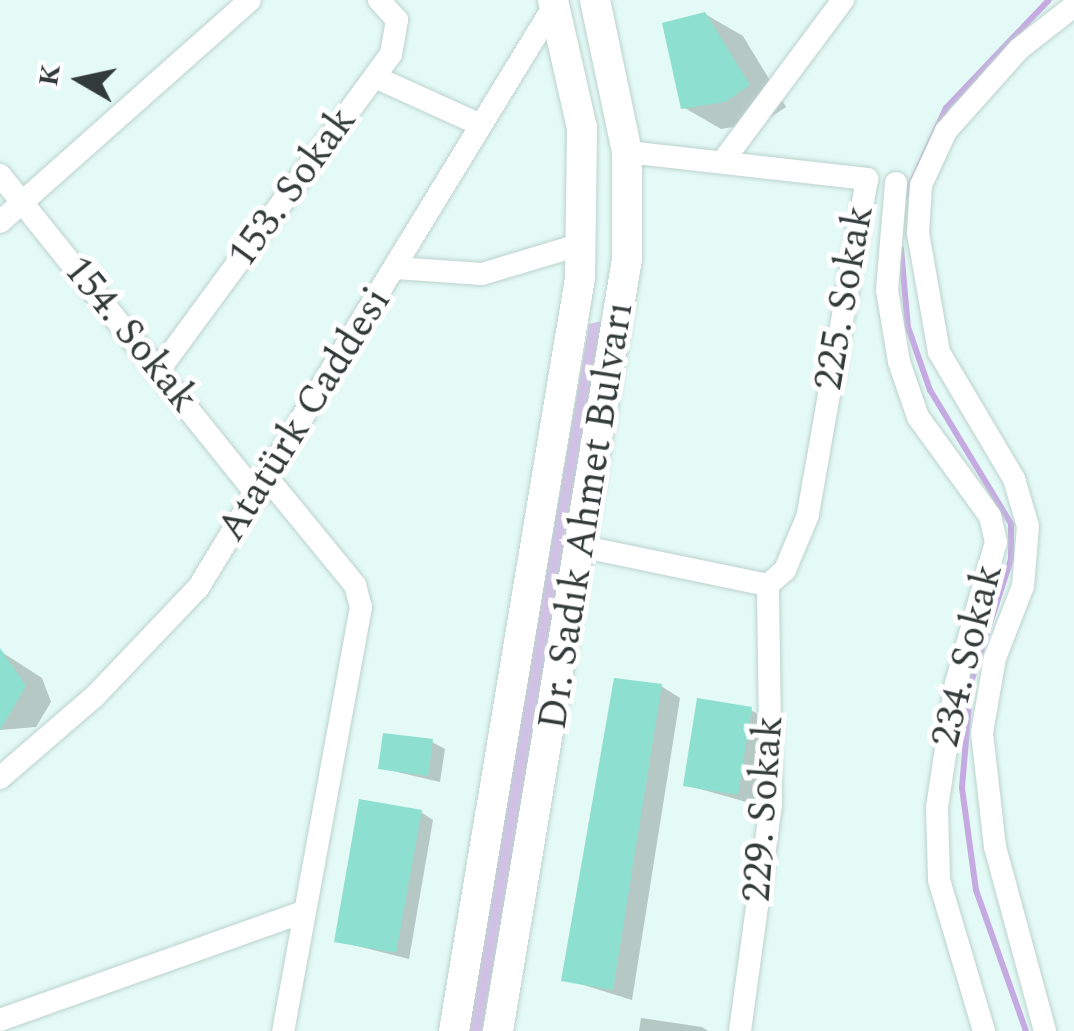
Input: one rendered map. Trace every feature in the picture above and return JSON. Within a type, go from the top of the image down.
[{"type":"main road","name":"Dr. Sadık Ahmet Bulvarı","points":[[498,1031],[623,302],[628,152],[595,0]]},
{"type":"main road","name":"Dr. Sadık Ahmet Bulvarı","points":[[454,1031],[582,244],[582,128],[553,3]]},
{"type":"street","points":[[0,222],[250,0]]},
{"type":"street","name":"153. Sokak","points":[[159,370],[375,77],[397,20],[380,0]]},
{"type":"street","points":[[723,161],[843,0]]},
{"type":"street","name":"Atatürk Caddesi","points":[[0,778],[162,626],[263,488],[553,3]]},
{"type":"street","points":[[1045,1031],[995,847],[982,733],[995,658],[1023,586],[1028,526],[1014,479],[961,396],[928,318],[921,186],[966,105],[1074,6]]},
{"type":"street","points":[[375,77],[481,125]]},
{"type":"street","name":"225. Sokak","points":[[628,152],[867,179],[808,515],[785,570],[768,585]]},
{"type":"street","name":"154. Sokak","points":[[0,175],[159,370],[263,488],[356,585],[361,607],[284,1031]]},
{"type":"street","points":[[867,179],[921,186]]},
{"type":"street","name":"234. Sokak","points":[[896,183],[888,290],[898,362],[918,418],[990,516],[996,542],[956,683],[937,807],[939,880],[984,1031]]},
{"type":"street","points":[[396,268],[482,274],[582,244]]},
{"type":"street","points":[[584,547],[768,585]]},
{"type":"street","name":"229. Sokak","points":[[740,1031],[770,805],[768,585]]},
{"type":"street","points":[[0,1020],[304,912]]},
{"type":"shaded area","points":[[606,320],[482,1031],[467,1031],[589,324]]},
{"type":"building","points":[[705,12],[750,85],[725,102],[681,109],[662,23]]},
{"type":"building","points":[[0,648],[26,686],[0,730]]},
{"type":"building","points":[[614,678],[662,684],[613,990],[561,981]]},
{"type":"building","points":[[697,698],[752,707],[738,795],[683,786]]},
{"type":"building","points":[[383,733],[433,739],[428,776],[378,769]]},
{"type":"building","points":[[359,799],[422,810],[396,953],[334,942]]},
{"type":"waterway","points":[[905,197],[946,108],[1049,0]]},
{"type":"waterway","points":[[901,249],[908,327],[930,390],[1011,524],[1011,559],[971,682],[962,788],[976,890],[1026,1031]]}]
